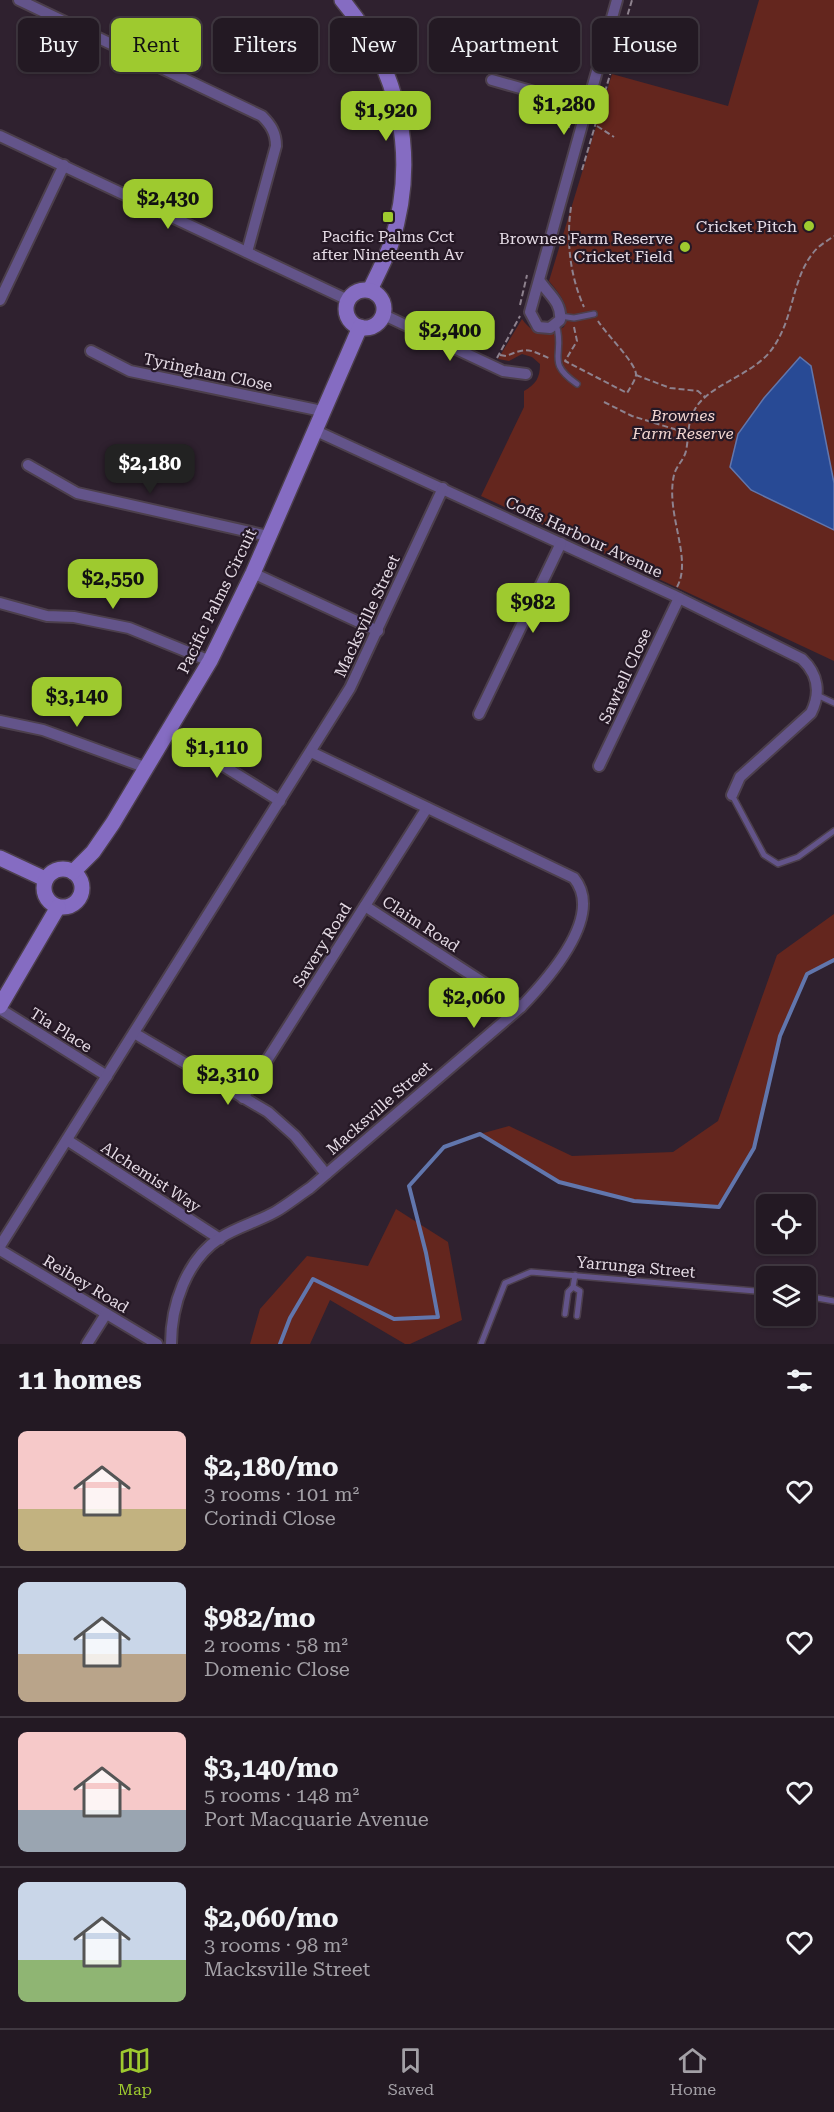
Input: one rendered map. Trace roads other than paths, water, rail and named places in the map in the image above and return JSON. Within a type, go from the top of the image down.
[{"type":"street","points":[[19,0],[262,116],[270,124],[276,137],[276,146],[247,252]]},
{"type":"street","points":[[342,0],[376,47],[399,105],[401,118],[404,172],[397,219],[391,244],[370,290]]},
{"type":"street","points":[[538,280],[558,304],[558,320],[543,329],[538,327],[530,316],[538,280],[617,0]]},
{"type":"street","points":[[492,80],[587,107]]},
{"type":"street","points":[[0,136],[348,300]]},
{"type":"street","points":[[0,300],[64,165]]},
{"type":"street","points":[[370,290],[383,301],[384,315],[376,325],[360,327],[347,316],[348,300],[357,291],[370,290]]},
{"type":"street","points":[[384,315],[503,371],[526,374]]},
{"type":"street","name":"Pacific Palms Circuit","points":[[73,872],[93,852],[147,768],[210,661],[253,573],[360,327]]},
{"type":"street","name":"Tyringham Close","points":[[91,351],[130,372],[322,411]]},
{"type":"street","name":"Coffs Harbour Avenue","points":[[314,430],[561,543],[678,592],[802,659],[811,668],[817,695]]},
{"type":"street","points":[[27,465],[77,493],[268,536]]},
{"type":"street","name":"Macksville Street","points":[[0,1246],[351,688],[442,488]]},
{"type":"street","points":[[479,714],[561,543]]},
{"type":"street","points":[[253,573],[378,631]]},
{"type":"street","name":"Sawtell Close","points":[[599,766],[678,592]]},
{"type":"street","points":[[0,603],[37,614],[99,621],[129,628],[210,661]]},
{"type":"street","points":[[732,795],[740,777],[811,713],[817,695]]},
{"type":"street","points":[[0,721],[43,730],[147,768]]},
{"type":"street","points":[[169,732],[280,801]]},
{"type":"street","name":"Macksville Street","points":[[171,1344],[171,1324],[183,1283],[201,1258],[220,1239],[275,1211],[326,1174],[520,1007],[549,978],[564,955],[585,906],[581,887],[574,878],[311,752]]},
{"type":"street","name":"Savery Road","points":[[243,1098],[427,808]]},
{"type":"street","points":[[0,858],[45,879]]},
{"type":"street","points":[[59,869],[73,872],[82,884],[80,897],[68,907],[58,907],[45,896],[45,879],[59,869]]},
{"type":"street","name":"Claim Road","points":[[365,906],[520,1007]]},
{"type":"street","points":[[0,1007],[58,907]]},
{"type":"street","name":"Tia Place","points":[[0,1007],[107,1076]]},
{"type":"street","points":[[134,1033],[268,1112],[295,1136],[326,1174]]},
{"type":"street","name":"Alchemist Way","points":[[67,1140],[220,1239]]},
{"type":"street","name":"Reibey Road","points":[[0,1250],[157,1344]]},
{"type":"street","points":[[87,1344],[106,1314]]},
{"type":"lane","points":[[577,384],[560,371],[558,365],[561,342],[558,320],[592,315]]},
{"type":"lane","points":[[817,695],[834,703]]},
{"type":"lane","points":[[732,795],[764,855],[778,864],[798,857],[834,831]]},
{"type":"lane","name":"Yarrunga Street","points":[[481,1344],[505,1283],[531,1272],[756,1291]]},
{"type":"lane","points":[[565,1314],[568,1292],[573,1287],[575,1275]]},
{"type":"lane","points":[[573,1287],[580,1291],[577,1316]]},
{"type":"lane","points":[[816,1298],[834,1301]]},
{"type":"water","points":[[800,357],[811,366],[834,483],[834,530],[751,490],[730,467],[738,434],[764,398]]},
{"type":"waterway","points":[[280,1344],[290,1318],[313,1279],[394,1319],[438,1317],[426,1253],[409,1186],[444,1147],[480,1134],[559,1182],[634,1201],[719,1207],[754,1148],[780,1036],[807,974],[834,960]]},
{"type":"place","name":"Pacific Palms Cct after Nineteenth Av","points":[[388,217]]},
{"type":"place","name":"Cricket Pitch","points":[[809,226]]},
{"type":"place","name":"Brownes Farm Reserve Cricket Field","points":[[685,247]]},
{"type":"park label","name":"Brownes Farm Reserve","points":[[683,424]]}]
